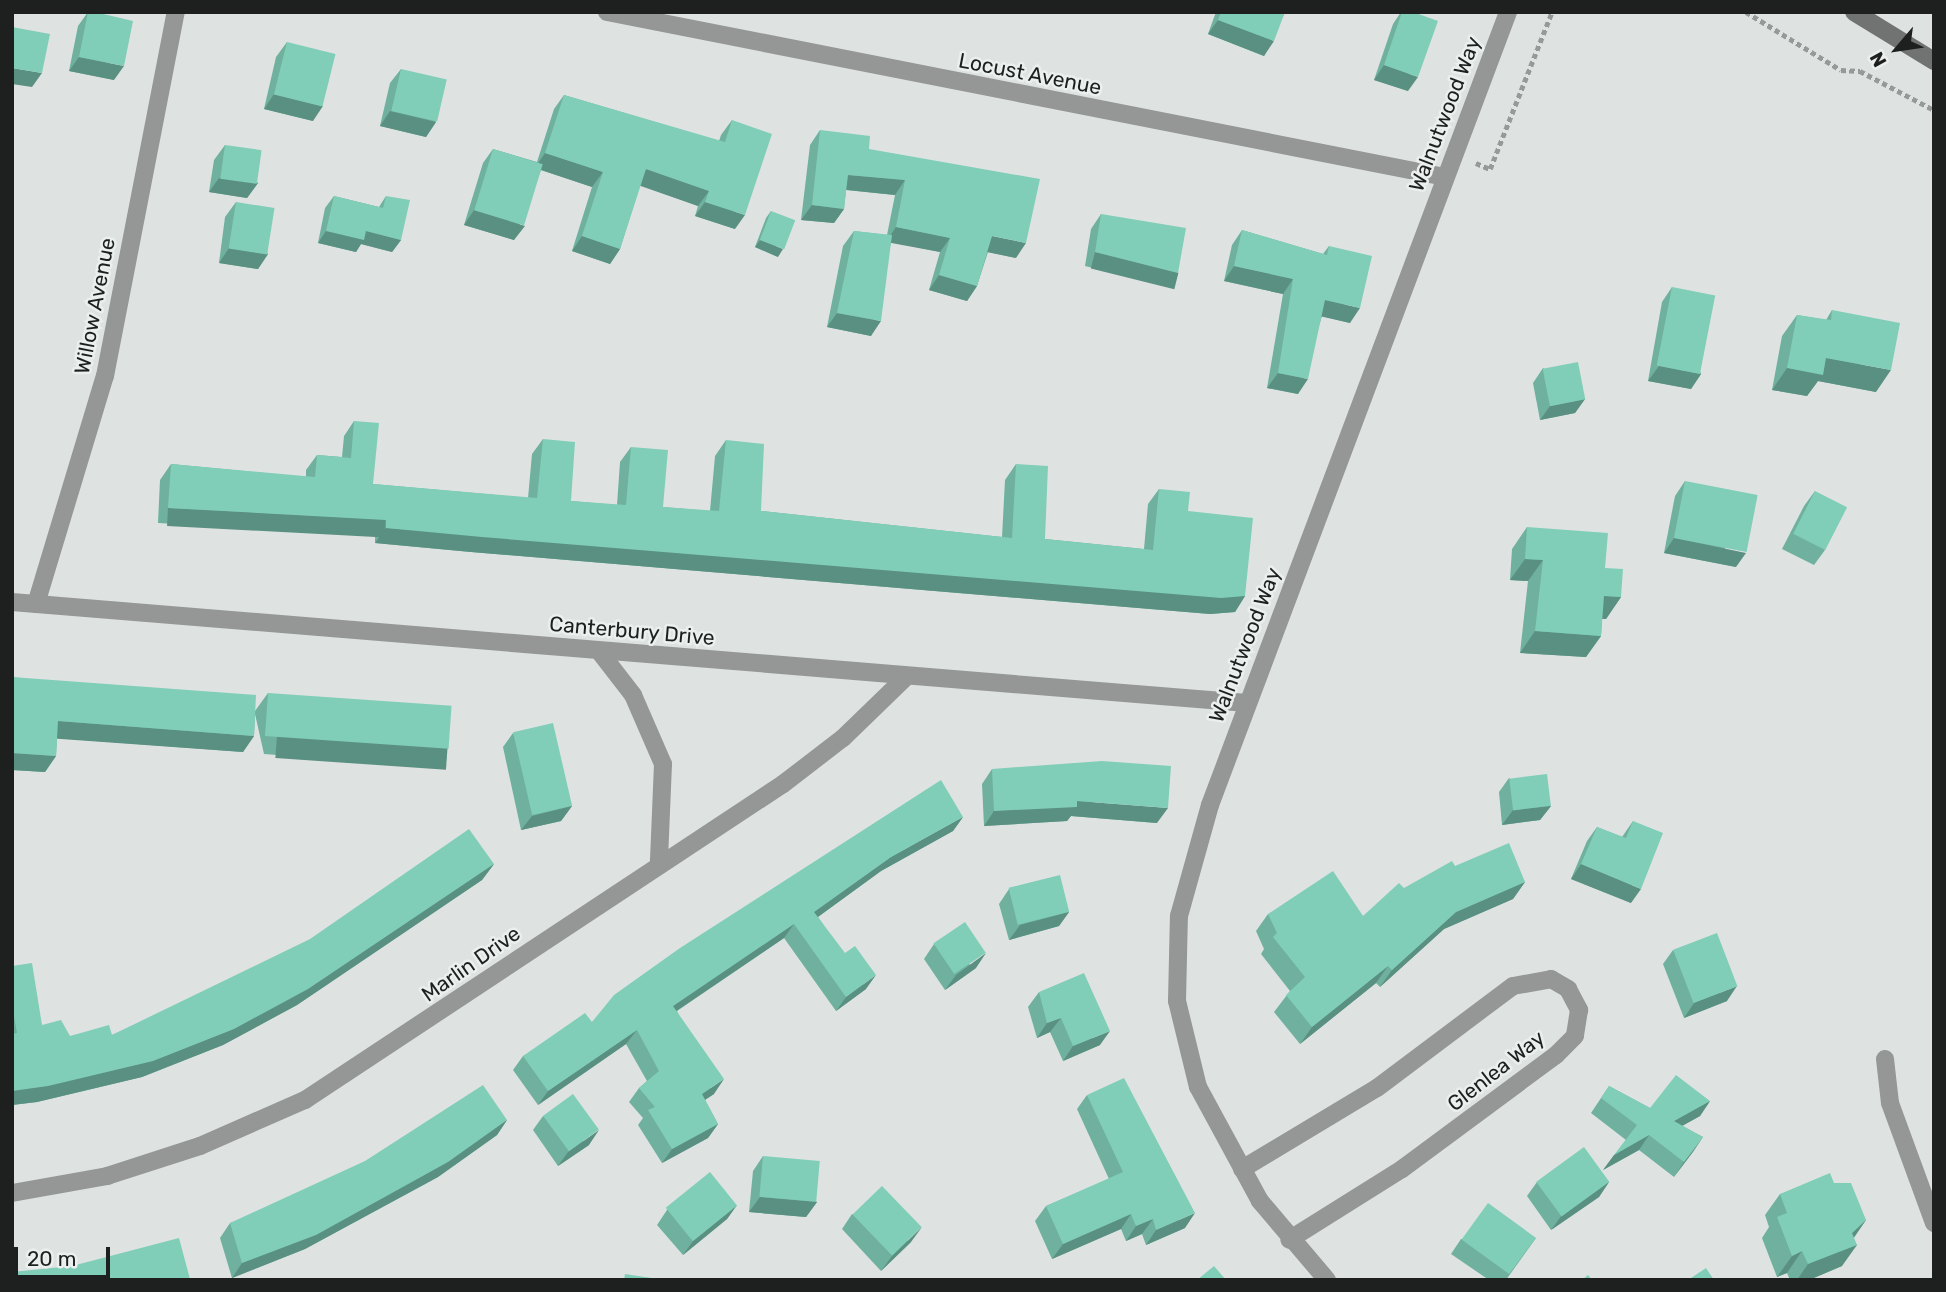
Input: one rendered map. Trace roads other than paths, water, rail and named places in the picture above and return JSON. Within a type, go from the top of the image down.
[{"type":"main road","points":[[1854,12],[1934,61]]},
{"type":"street","name":"Willow Avenue","points":[[36,604],[105,376],[176,12]]},
{"type":"street","name":"Locust Avenue","points":[[607,12],[1445,177]]},
{"type":"street","name":"Walnutwood Way","points":[[1327,1280],[1289,1240],[1211,1117],[1184,1042],[1175,960],[1193,856],[1247,703],[1508,12]]},
{"type":"street","name":"Canterbury Drive","points":[[12,602],[1247,703]]},
{"type":"street","points":[[599,651],[633,695],[663,764],[659,861]]},
{"type":"street","name":"Marlin Drive","points":[[12,1193],[120,1172],[200,1146],[305,1100],[659,861],[783,784],[844,738],[906,677]]},
{"type":"street","name":"Glenlea Way","points":[[1242,1169],[1377,1088],[1513,986],[1550,979],[1568,989],[1579,1010],[1575,1036],[1556,1055],[1402,1169],[1289,1240]]},
{"type":"street","points":[[1885,1059],[1890,1103],[1934,1223]]}]
